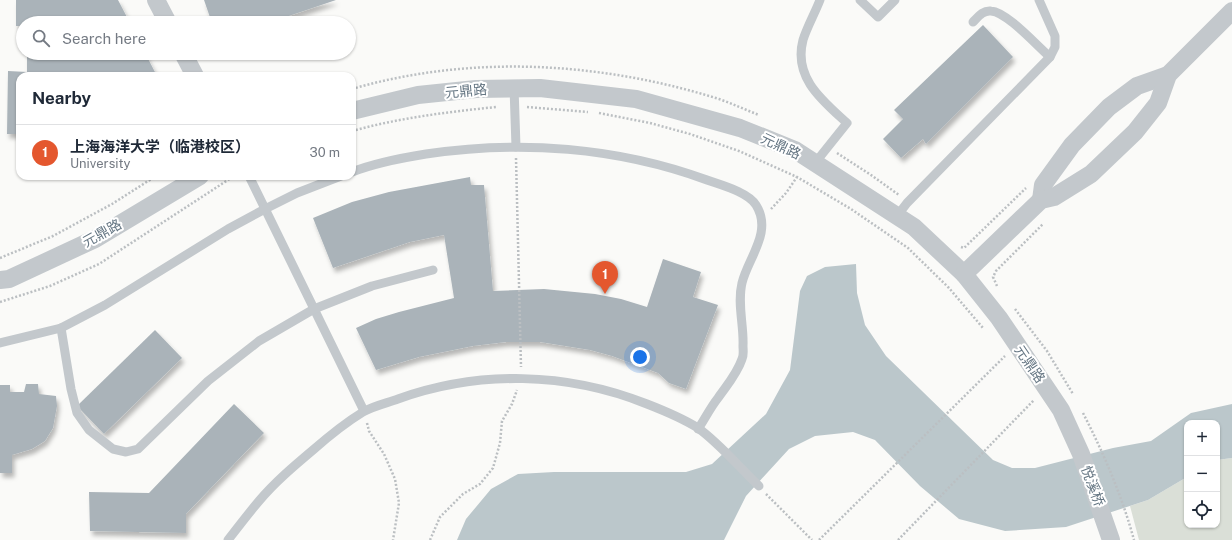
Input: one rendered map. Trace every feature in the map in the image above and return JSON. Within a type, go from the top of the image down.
[{"type":"street","points":[[156,0],[164,16]]},
{"type":"street","points":[[964,274],[1041,200],[1054,197],[1091,174],[1135,132],[1158,103],[1168,75],[1232,11]]},
{"type":"street","points":[[187,60],[193,72]]},
{"type":"street","points":[[1041,200],[1043,185],[1072,145],[1109,107],[1137,86],[1168,75]]},
{"type":"street","name":"元鼎路","points":[[356,110],[418,95],[476,89],[514,87],[540,88],[636,99],[740,128],[795,150],[914,227],[964,274],[999,318],[1061,410],[1081,454]]},
{"type":"street","name":"元鼎路","points":[[0,280],[9,279],[95,239],[193,180]]},
{"type":"street","name":"悦溪桥","points":[[1081,454],[1111,540]]},
{"type":"lane","points":[[815,163],[847,123],[818,96],[805,78],[802,60],[803,41],[820,0]]},
{"type":"lane","points":[[860,0],[878,17],[895,0]]},
{"type":"lane","points":[[897,216],[907,203],[1050,57],[1054,47],[1054,36],[1039,0]]},
{"type":"lane","points":[[973,22],[982,13],[991,11],[1004,15],[1050,57]]},
{"type":"lane","points":[[514,87],[516,147]]},
{"type":"lane","points":[[356,171],[404,158],[456,150],[516,147],[580,150],[633,158],[677,169],[749,197],[756,205],[761,217],[761,235],[742,282],[739,297],[744,335],[743,357],[736,374],[716,399],[698,429]]},
{"type":"lane","points":[[251,180],[364,411]]},
{"type":"lane","points":[[0,342],[61,328],[105,305],[228,229],[297,193],[331,180]]},
{"type":"lane","points":[[61,328],[71,389],[77,412],[89,430],[113,449],[126,452],[138,449],[208,381],[259,341],[314,309],[372,286],[434,270]]},
{"type":"lane","points":[[228,540],[260,500],[291,469],[338,428],[364,411],[409,395],[455,383],[508,378],[550,379],[592,387],[629,397],[674,415],[698,429],[759,486]]},
{"type":"path","points":[[430,540],[440,517],[463,494],[480,484],[493,468],[500,443],[502,421],[512,404],[521,378],[516,147]]},
{"type":"path","points":[[761,217],[786,193],[797,177]]},
{"type":"path","points":[[0,258],[53,236],[112,204],[150,180]]},
{"type":"path","points":[[0,302],[50,286],[99,264],[228,180]]},
{"type":"path","points":[[1000,290],[996,285],[994,277],[996,271],[1044,223]]},
{"type":"path","points":[[1014,307],[1047,350],[1076,400]]},
{"type":"path","points":[[819,540],[1005,356]]},
{"type":"path","points":[[898,540],[1034,399]]},
{"type":"path","points":[[1080,407],[1100,448],[1126,512],[1134,540]]},
{"type":"path","points":[[364,411],[368,431],[384,454],[396,479],[399,503],[393,540]]},
{"type":"path","points":[[759,486],[812,540]]},
{"type":"shaded area","points":[[856,264],[857,293],[865,325],[886,356],[993,460],[1012,468],[1035,468],[1113,448],[1151,441],[1191,413],[1232,404],[1232,458],[1220,460],[1220,420],[1184,420],[1184,479],[1148,500],[1066,527],[1005,531],[959,519],[920,486],[875,440],[853,432],[815,436],[789,449],[746,496],[724,540],[457,540],[466,519],[491,489],[518,474],[554,472],[686,472],[712,464],[766,414],[790,370],[800,291],[807,276],[825,267]]},
{"type":"shaded area","points":[[1232,458],[1232,540],[1139,540],[1130,506],[1148,500],[1184,479],[1184,528],[1220,528],[1220,460]]},
{"type":"building","points":[[16,0],[118,0],[126,16],[16,16]]},
{"type":"building","points":[[204,0],[336,0],[289,16],[210,16]]},
{"type":"building","points":[[983,25],[1013,57],[926,144],[923,139],[901,158],[883,139],[903,119],[894,110]]},
{"type":"building","points":[[27,60],[149,60],[155,72],[27,72]]},
{"type":"building","points":[[8,71],[27,72],[16,72],[16,134],[7,134]]},
{"type":"building","points":[[470,177],[471,185],[484,185],[493,291],[544,289],[595,294],[621,299],[647,307],[663,259],[701,272],[693,297],[718,305],[686,389],[669,383],[658,373],[612,356],[590,350],[540,342],[506,342],[473,346],[419,357],[376,370],[356,328],[376,319],[454,298],[444,235],[410,242],[333,268],[313,218],[352,202],[389,192]]},
{"type":"building","points":[[155,330],[182,358],[104,434],[77,406]]},
{"type":"building","points":[[26,384],[38,384],[39,394],[56,396],[57,406],[53,428],[45,441],[32,449],[12,455],[12,473],[0,473],[0,385],[10,385],[10,392],[24,392]]},
{"type":"building","points":[[234,404],[264,433],[186,514],[186,533],[90,531],[89,492],[149,493]]},
{"type":"place","name":"上海海洋大学（临港校区）","points":[[605,294]]}]
